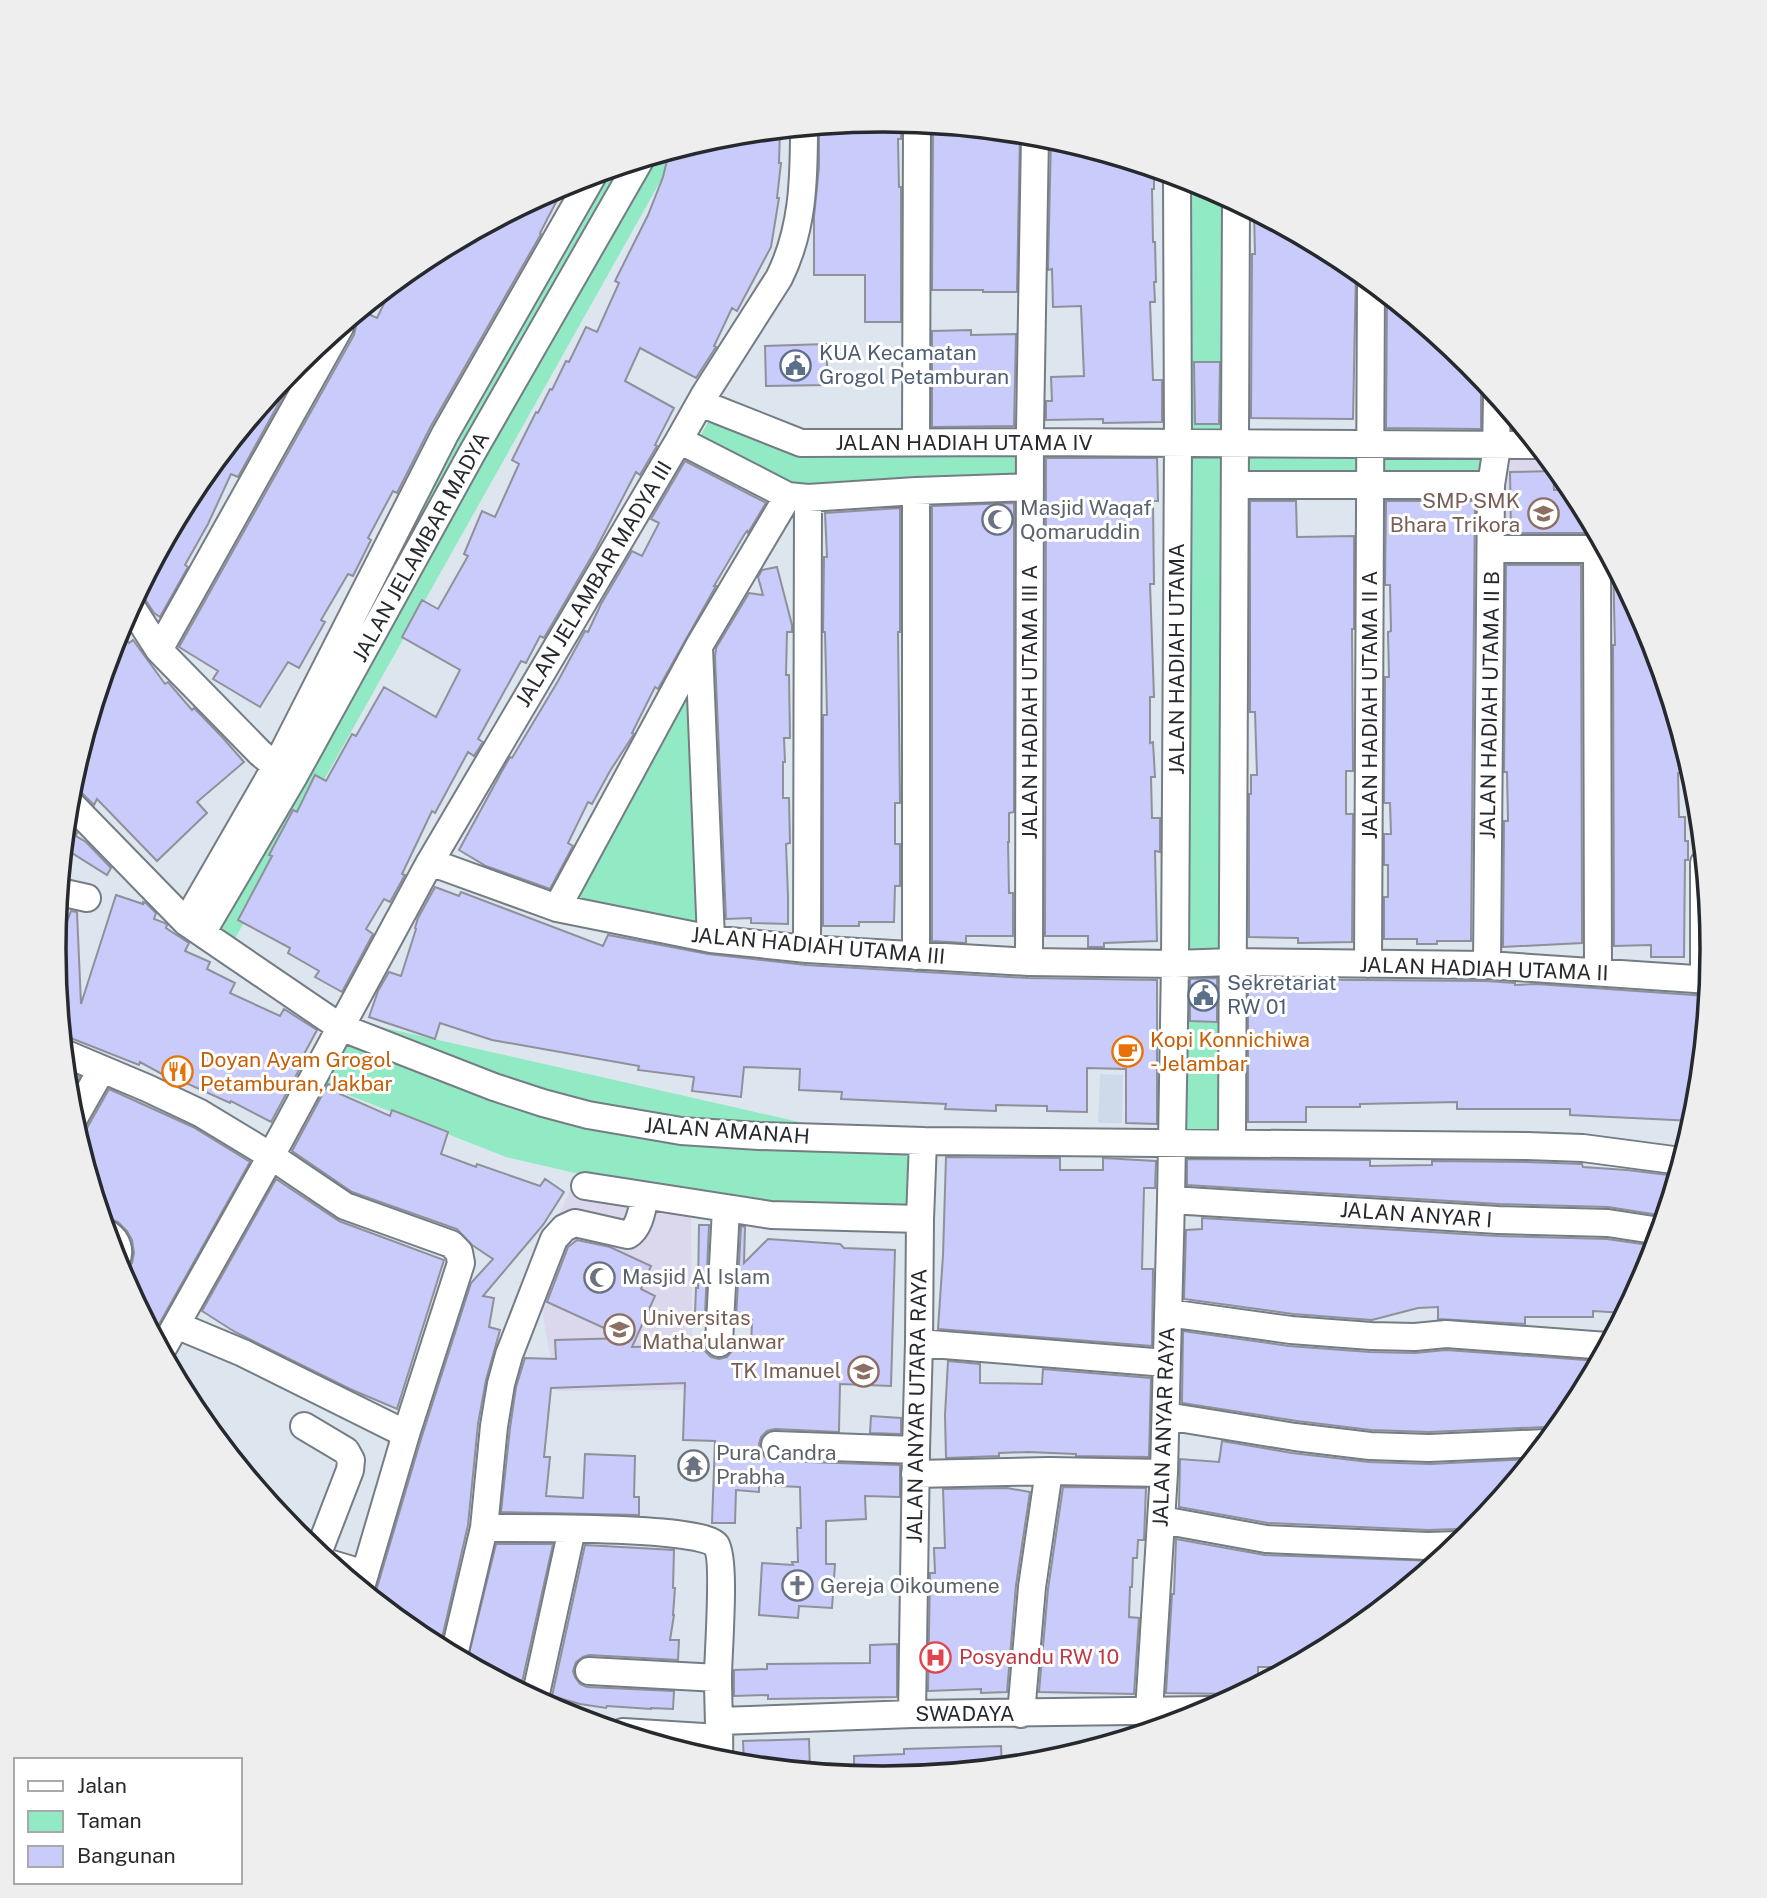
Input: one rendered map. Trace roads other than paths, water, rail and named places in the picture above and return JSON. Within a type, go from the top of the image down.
[{"type":"street","points":[[916,442],[917,133]]},
{"type":"street","name":"JALAN JELAMBAR MADYA III","points":[[167,1341],[271,1156],[430,862],[699,403],[779,278],[787,262],[802,199],[804,136]]},
{"type":"street","name":"JALAN HADIAH UTAMA III A","points":[[1030,962],[1030,442],[1035,147]]},
{"type":"street","name":"JALAN JELAMBAR MADYA","points":[[194,927],[293,778],[472,453],[634,171]]},
{"type":"street","name":"JALAN HADIAH UTAMA","points":[[1172,1142],[1178,444],[1177,187]]},
{"type":"street","name":"JALAN JELAMBAR MADYA","points":[[194,927],[445,434],[585,189]]},
{"type":"street","points":[[1232,1142],[1236,212]]},
{"type":"street","name":"JALAN HADIAH UTAMA II A","points":[[1368,964],[1371,294]]},
{"type":"street","points":[[159,650],[327,351]]},
{"type":"street","points":[[465,399],[493,418]]},
{"type":"street","name":"JALAN HADIAH UTAMA IV","points":[[699,403],[802,443],[1526,445]]},
{"type":"street","name":"JALAN HADIAH UTAMA II B","points":[[1487,965],[1491,485],[1497,445],[1497,409]]},
{"type":"street","points":[[445,434],[472,453]]},
{"type":"street","points":[[679,440],[798,497],[1030,487]]},
{"type":"street","points":[[1236,485],[1491,485]]},
{"type":"street","points":[[916,491],[916,956]]},
{"type":"street","points":[[557,908],[699,646],[798,497]]},
{"type":"street","points":[[798,497],[807,949]]},
{"type":"street","points":[[1492,549],[1596,549]]},
{"type":"street","points":[[1598,972],[1601,559]]},
{"type":"street","points":[[138,617],[159,650],[276,766]]},
{"type":"street","points":[[699,646],[710,939]]},
{"type":"street","name":"JALAN AMANAH","points":[[78,811],[194,927],[340,1027],[494,1087],[565,1109],[624,1122],[731,1135],[923,1141],[1527,1146],[1583,1148],[1673,1160]]},
{"type":"street","name":"JALAN HADIAH UTAMA III","points":[[430,862],[557,908],[710,939],[916,956],[1030,962],[1175,964]]},
{"type":"street","points":[[68,893],[87,898]]},
{"type":"street","name":"JALAN HADIAH UTAMA II","points":[[1175,964],[1232,962],[1487,965],[1699,979]]},
{"type":"street","points":[[73,1056],[200,1113],[271,1156],[345,1206],[451,1244],[459,1252],[461,1263],[406,1434],[364,1579]]},
{"type":"street","points":[[81,1105],[102,1069]]},
{"type":"street","name":"JALAN ANYAR UTARA RAYA","points":[[912,1714],[923,1141]]},
{"type":"street","name":"JALAN ANYAR RAYA","points":[[1149,1711],[1164,1473],[1172,1142]]},
{"type":"street","points":[[585,1186],[771,1215],[920,1219]]},
{"type":"street","points":[[456,1645],[484,1528],[501,1384],[509,1355],[554,1238],[564,1228],[575,1223],[628,1235],[636,1227],[645,1196]]},
{"type":"street","name":"JALAN ANYAR I","points":[[1171,1200],[1497,1220],[1608,1223],[1650,1230]]},
{"type":"street","points":[[719,1343],[726,1208]]},
{"type":"street","points":[[1168,1313],[1291,1330],[1371,1336],[1415,1337],[1446,1334],[1598,1345]]},
{"type":"street","points":[[176,1325],[243,1353],[406,1434]]},
{"type":"street","points":[[919,1343],[1166,1363]]},
{"type":"street","points":[[1166,1416],[1370,1446],[1429,1448],[1534,1444]]},
{"type":"street","points":[[304,1426],[346,1451],[351,1460],[350,1470],[322,1542]]},
{"type":"street","points":[[775,1444],[916,1462],[1049,1471],[1164,1473]]},
{"type":"street","points":[[1021,1714],[1032,1587],[1049,1471]]},
{"type":"street","points":[[1161,1520],[1266,1539],[1441,1546]]},
{"type":"street","points":[[484,1528],[620,1530],[712,1540],[719,1552],[719,1740]]},
{"type":"street","points":[[537,1689],[572,1529]]},
{"type":"street","points":[[589,1671],[718,1678]]},
{"type":"street","name":"SWADAYA","points":[[663,1735],[719,1740],[912,1714],[1179,1711]]},
{"type":"place","name":"KUA Kecamatan Grogol Petamburan","points":[[796,365]]},
{"type":"place","name":"SMP SMK Bhara Trikora","points":[[1543,513]]},
{"type":"place","name":"Masjid Waqaf Qomaruddin","points":[[997,520]]},
{"type":"place","name":"Sekretariat RW 01","points":[[1204,995]]},
{"type":"place","name":"Kopi Konnichiwa - Jelambar","points":[[1127,1052]]},
{"type":"place","name":"Doyan Ayam Grogol Petamburan, Jakbar","points":[[177,1072]]},
{"type":"place","name":"Masjid Al Islam","points":[[599,1277]]},
{"type":"place","name":"Universitas Matha'ulanwar","points":[[619,1330]]},
{"type":"place","name":"TK Imanuel","points":[[864,1371]]},
{"type":"place","name":"Pura Candra Prabha","points":[[693,1465]]},
{"type":"place","name":"Gereja Oikoumene","points":[[797,1586]]},
{"type":"place","name":"Posyandu RW 10","points":[[936,1657]]}]
